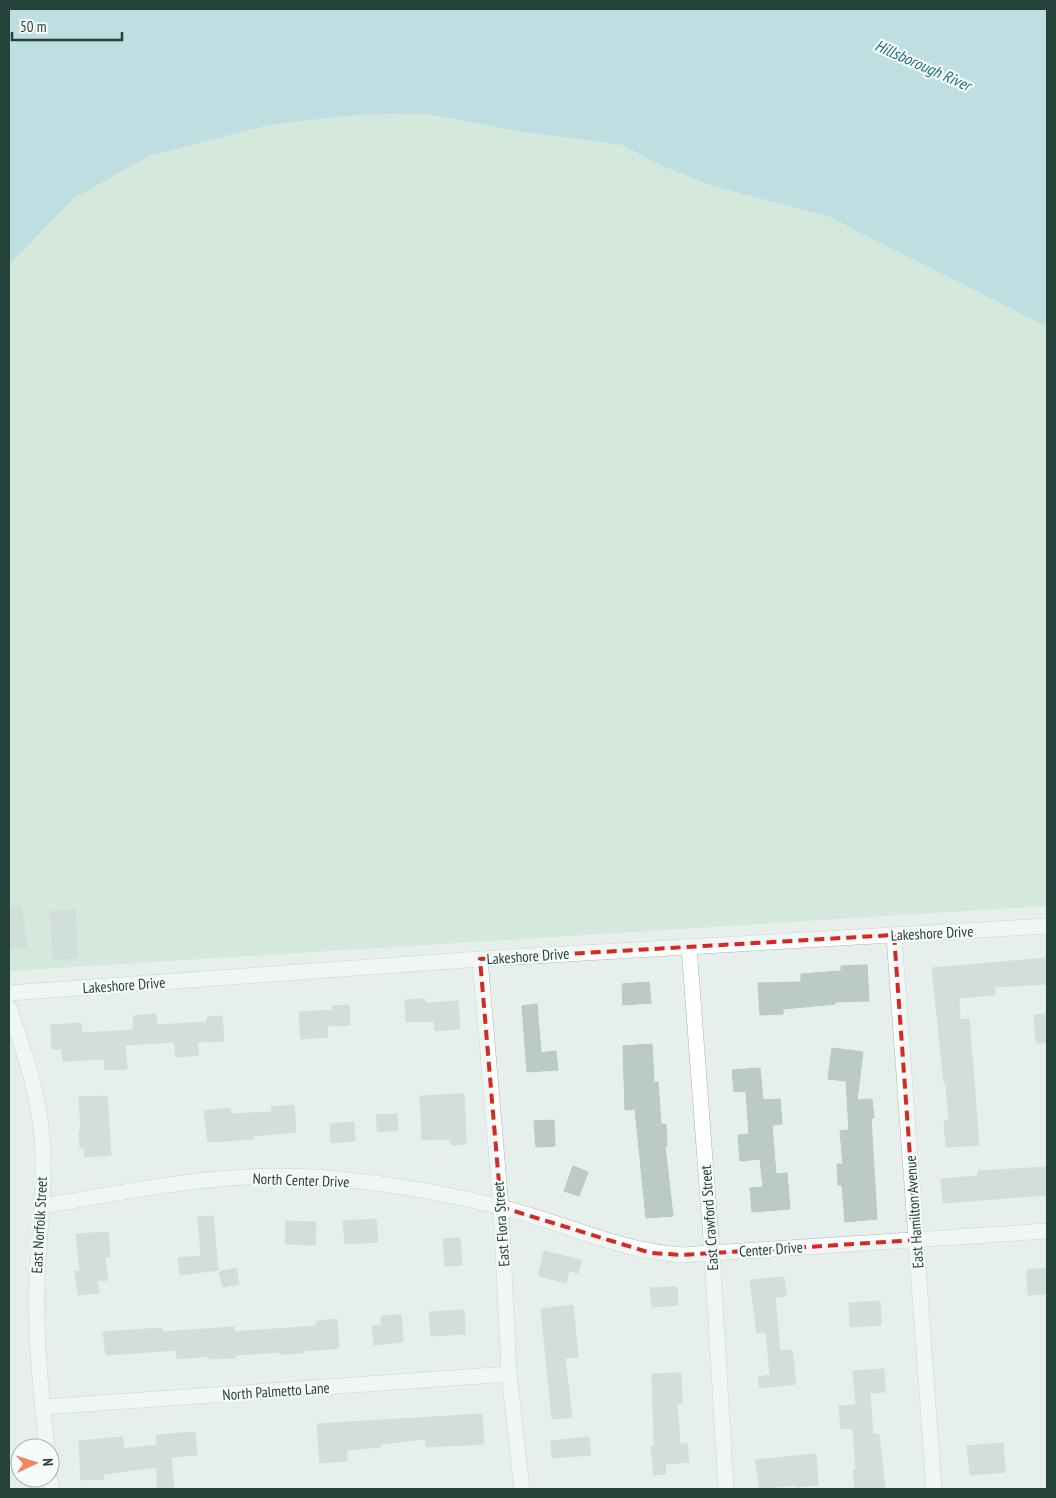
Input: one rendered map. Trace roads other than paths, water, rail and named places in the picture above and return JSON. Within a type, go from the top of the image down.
[{"type":"street","name":"Lakeshore Drive","points":[[9,993],[480,959],[1047,926]]},
{"type":"street","name":"East Hamilton Avenue","points":[[894,935],[934,1489]]},
{"type":"street","name":"East Crawford Street","points":[[689,946],[712,1253],[726,1489]]},
{"type":"street","name":"East Flora Street","points":[[480,959],[500,1207],[509,1374],[522,1489]]},
{"type":"street","name":"East Norfolk Street","points":[[9,1007],[30,1068],[42,1136],[42,1206],[37,1281],[37,1338],[45,1438]]},
{"type":"street","name":"North Center Drive","points":[[42,1206],[211,1180],[279,1176],[363,1182],[500,1207]]},
{"type":"street","name":"Center Drive","points":[[500,1207],[618,1245],[651,1253],[682,1255],[1047,1231]]},
{"type":"street","name":"North Palmetto Lane","points":[[43,1407],[509,1374]]},
{"type":"water","name":"Hillsborough River","points":[[9,9],[1047,9],[1047,327],[828,216],[712,186],[663,166],[622,145],[524,132],[427,114],[355,115],[269,125],[149,156],[74,198],[9,265]]}]
